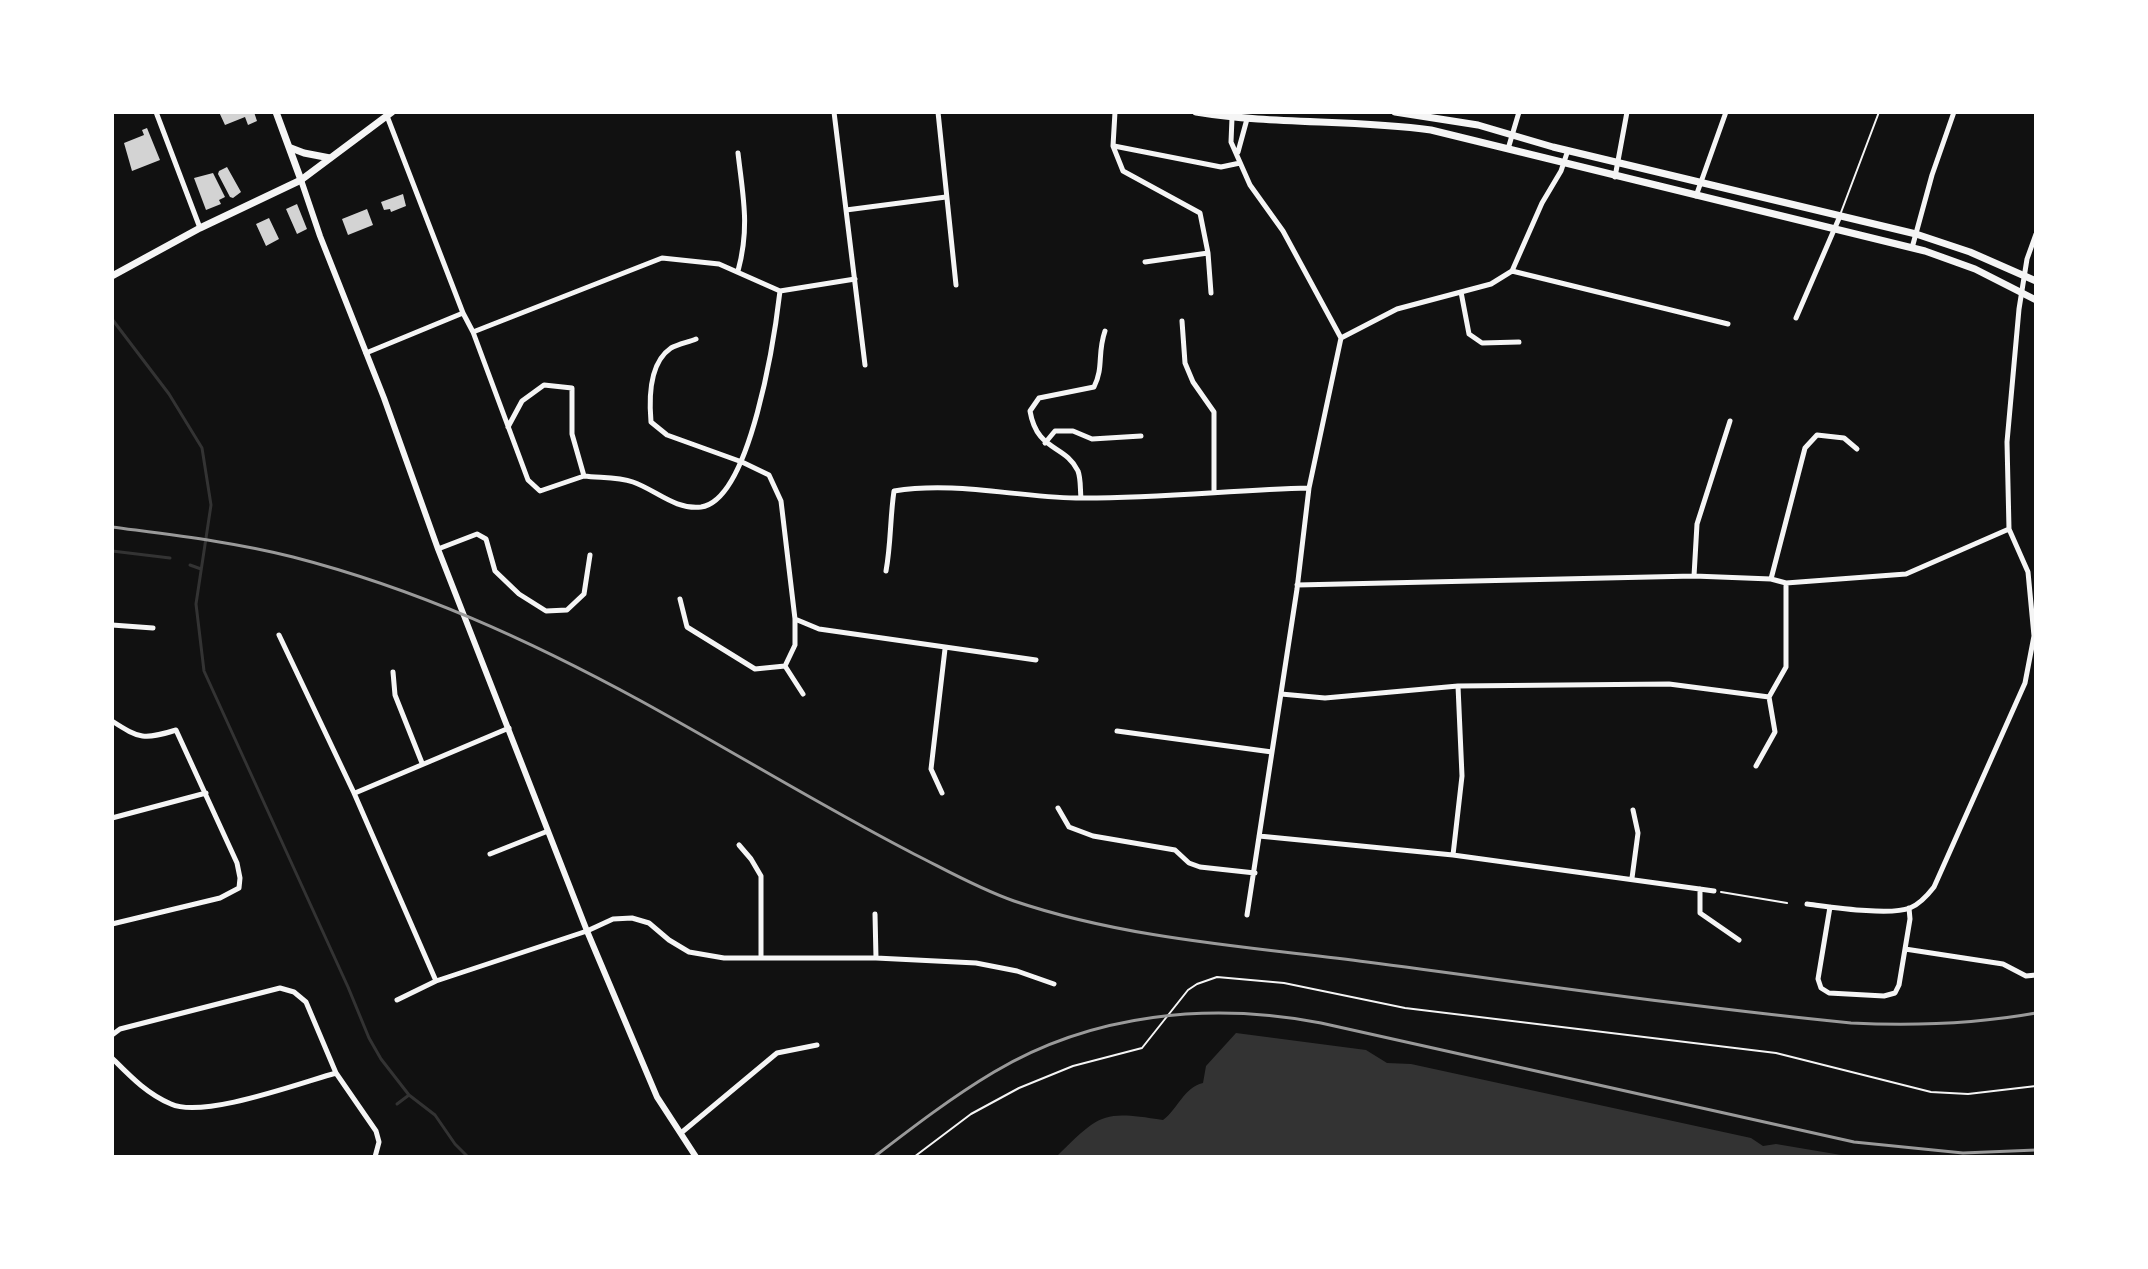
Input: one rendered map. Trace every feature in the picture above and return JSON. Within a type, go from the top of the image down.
[{"type":"main road","points":[[276,112],[301,180]]},
{"type":"main road","points":[[1196,112],[1308,123],[1388,124],[1431,130],[1912,248],[1967,266],[2036,300]]},
{"type":"main road","points":[[1395,112],[1478,125],[1618,163],[1916,234],[1970,252],[2036,281]]},
{"type":"main road","points":[[112,276],[200,228],[301,180],[391,113]]},
{"type":"main road","points":[[291,148],[330,158]]},
{"type":"street","points":[[156,112],[200,228]]},
{"type":"street","points":[[834,112],[865,365]]},
{"type":"street","points":[[938,112],[956,285]]},
{"type":"street","points":[[1115,112],[1113,146],[1123,171],[1200,213],[1208,253],[1211,293]]},
{"type":"street","points":[[1507,149],[1519,112]]},
{"type":"street","points":[[1615,177],[1627,112]]},
{"type":"street","points":[[1696,197],[1726,112]]},
{"type":"street","points":[[1912,248],[1932,175],[1954,112]]},
{"type":"street","points":[[391,113],[463,313],[473,332],[528,480],[540,491],[584,476],[632,482],[683,507],[703,507],[720,499],[742,462],[768,369],[780,291]]},
{"type":"street","points":[[1235,115],[1231,142],[1250,185],[1283,231],[1341,338],[1309,488],[1247,915]]},
{"type":"street","points":[[1238,153],[1246,116]]},
{"type":"street","points":[[1113,146],[1221,167],[1240,163]]},
{"type":"street","points":[[1341,338],[1397,309],[1491,284],[1512,271],[1568,150]]},
{"type":"street","points":[[738,153],[747,223],[746,242],[738,271]]},
{"type":"street","points":[[301,180],[438,549],[587,931],[657,1097],[696,1157]]},
{"type":"street","points":[[846,210],[946,197]]},
{"type":"street","points":[[1796,318],[1840,216]]},
{"type":"street","points":[[1807,904],[1890,911],[1919,903],[1934,887],[2025,683],[2034,636],[2028,572],[2009,529],[2007,442],[2024,276],[2036,234]]},
{"type":"street","points":[[1145,262],[1208,253]]},
{"type":"street","points":[[473,332],[662,258],[719,264],[780,291],[855,279]]},
{"type":"street","points":[[1512,271],[1728,324]]},
{"type":"street","points":[[1461,292],[1469,334],[1482,343],[1519,342]]},
{"type":"street","points":[[366,353],[463,313]]},
{"type":"street","points":[[1182,321],[1185,363],[1193,382],[1214,412],[1214,492]]},
{"type":"street","points":[[1081,498],[1079,474],[1072,463],[1045,443],[1033,428],[1030,411],[1039,398],[1094,387],[1101,374],[1099,349],[1105,331]]},
{"type":"street","points":[[696,339],[670,349],[659,363],[649,395],[651,422],[667,435],[769,475],[781,501],[795,619],[795,645],[785,666]]},
{"type":"street","points":[[508,427],[522,401],[544,385],[572,388],[572,434],[584,476]]},
{"type":"street","points":[[1694,576],[1697,524],[1730,421]]},
{"type":"street","points":[[1045,443],[1055,431],[1073,431],[1092,439],[1141,436]]},
{"type":"street","points":[[1771,579],[1805,448],[1817,435],[1844,438],[1857,449]]},
{"type":"street","points":[[886,571],[892,541],[890,513],[894,491],[911,488],[981,488],[1031,497],[1081,498],[1309,488]]},
{"type":"street","points":[[1297,585],[1694,576],[1771,579],[1786,583],[1906,574],[2009,529]]},
{"type":"street","points":[[438,549],[477,534],[486,539],[495,571],[519,594],[546,611],[567,610],[584,594],[590,555]]},
{"type":"street","points":[[1756,766],[1775,732],[1769,697],[1786,667],[1786,583]]},
{"type":"street","points":[[680,599],[687,627],[755,669],[785,666]]},
{"type":"street","points":[[795,619],[819,629],[1036,660]]},
{"type":"street","points":[[112,625],[153,628]]},
{"type":"street","points":[[279,635],[354,793],[436,981]]},
{"type":"street","points":[[942,793],[931,769],[945,649]]},
{"type":"street","points":[[785,666],[803,694]]},
{"type":"street","points":[[393,672],[395,695],[422,763]]},
{"type":"street","points":[[1281,694],[1325,698],[1458,686],[1669,684],[1769,697]]},
{"type":"street","points":[[1453,855],[1462,776],[1458,686]]},
{"type":"street","points":[[112,721],[137,737],[150,738],[176,730],[237,863],[239,888],[220,898],[112,924]]},
{"type":"street","points":[[354,793],[509,728]]},
{"type":"street","points":[[1117,731],[1272,752]]},
{"type":"street","points":[[112,818],[206,793]]},
{"type":"street","points":[[1058,808],[1069,827],[1093,836],[1175,850],[1189,863],[1200,867],[1255,873]]},
{"type":"street","points":[[1632,878],[1638,833],[1633,810]]},
{"type":"street","points":[[490,854],[548,831]]},
{"type":"street","points":[[1259,836],[1453,855],[1714,891]]},
{"type":"street","points":[[739,845],[761,876],[761,958]]},
{"type":"street","points":[[1700,889],[1700,913],[1739,940]]},
{"type":"street","points":[[1830,907],[1818,979],[1821,988],[1829,993],[1884,996],[1895,993],[1899,985],[1910,919],[1909,908]]},
{"type":"street","points":[[875,914],[876,958]]},
{"type":"street","points":[[397,1000],[436,981],[587,931],[613,919],[632,918],[649,923],[689,952],[724,958],[876,958],[976,963],[1017,971],[1054,984]]},
{"type":"street","points":[[1905,949],[2003,964],[2026,976],[2036,975]]},
{"type":"street","points":[[112,1035],[120,1029],[280,988],[294,992],[306,1002],[336,1073],[376,1131],[379,1142],[377,1156]]},
{"type":"street","points":[[681,1133],[777,1053],[817,1045]]},
{"type":"street","points":[[112,1058],[139,1085],[174,1106],[210,1108],[336,1073]]},
{"type":"lane","points":[[1840,216],[1879,112]]},
{"type":"path","points":[[1714,891],[1787,903]]},
{"type":"path","points":[[914,1157],[971,1114],[1019,1088],[1073,1066],[1142,1048],[1173,1007],[1197,984],[1225,977],[1284,983],[1405,1008],[1776,1053],[1931,1092],[1968,1094],[2036,1086]]},
{"type":"shaded area","points":[[1236,1033],[1366,1050],[1387,1063],[1411,1064],[1751,1138],[1763,1146],[1776,1144],[1853,1157],[1056,1157],[1083,1132],[1103,1119],[1126,1116],[1163,1120],[1191,1089],[1203,1083],[1206,1066]]},
{"type":"building","points":[[219,112],[254,112],[257,121],[248,125],[245,117],[225,125]]},
{"type":"building","points":[[147,128],[160,160],[132,171],[124,143],[144,135],[142,130]]},
{"type":"building","points":[[227,167],[241,192],[233,198],[218,174]]},
{"type":"building","points":[[213,173],[225,197],[219,200],[221,204],[206,210],[194,178]]},
{"type":"building","points":[[403,194],[406,206],[391,212],[390,209],[384,210],[381,202]]},
{"type":"building","points":[[297,204],[307,229],[297,234],[286,209]]},
{"type":"building","points":[[367,209],[373,225],[348,235],[342,219]]},
{"type":"building","points":[[269,218],[279,239],[266,246],[256,224]]},
{"type":"waterway","points":[[112,319],[169,394],[202,448],[211,505],[196,604],[204,671],[369,1038],[409,1095],[435,1115],[468,1157]]},
{"type":"waterway","points":[[112,551],[170,558]]},
{"type":"waterway","points":[[190,565],[201,569]]},
{"type":"waterway","points":[[397,1104],[409,1095]]},
{"type":"railway","points":[[112,527],[226,543],[293,557],[384,584],[472,618],[599,679],[950,873],[1014,901],[1057,914],[1189,940],[1851,1023],[1944,1023],[2036,1013]]},
{"type":"railway","points":[[874,1157],[963,1092],[1032,1052],[1071,1036],[1112,1025],[1195,1014],[1237,1014],[1321,1023],[1854,1142],[1963,1153],[2036,1150]]}]
